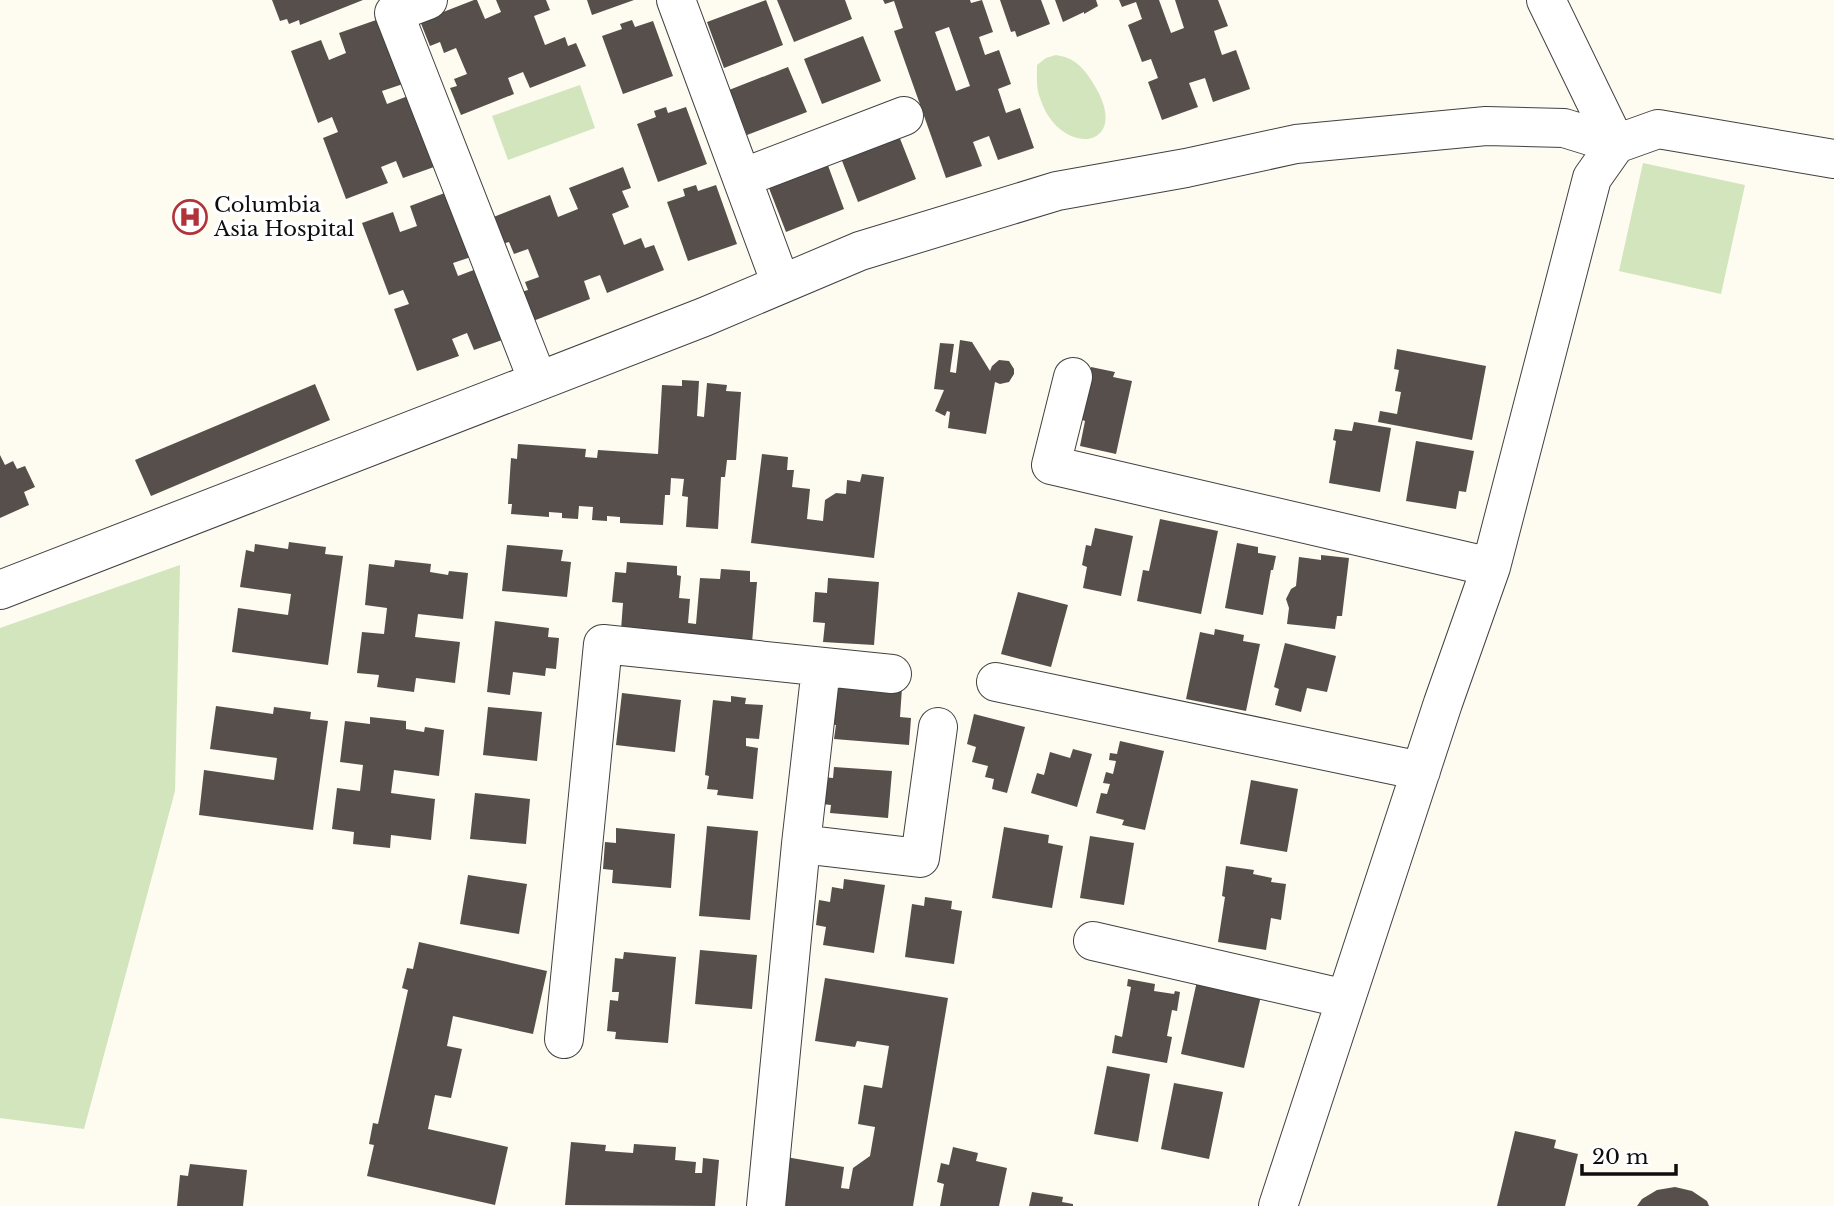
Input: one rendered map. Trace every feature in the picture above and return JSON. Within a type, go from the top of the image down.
[{"type":"street","points":[[428,0],[394,13],[538,381]]},
{"type":"street","points":[[678,0],[781,284]]},
{"type":"street","points":[[1546,0],[1616,144]]},
{"type":"street","points":[[742,178],[904,116]]},
{"type":"street","points":[[0,590],[538,381],[860,251],[1057,191],[1186,168],[1296,144],[1486,126],[1564,128],[1616,144]]},
{"type":"street","points":[[1278,1206],[1491,567],[1592,178],[1616,144],[1658,129],[1834,159]]},
{"type":"street","points":[[1073,377],[1051,465],[1491,567]]},
{"type":"street","points":[[564,1039],[603,644],[892,674]]},
{"type":"street","points":[[766,1206],[821,668]]},
{"type":"street","points":[[996,682],[1421,771]]},
{"type":"street","points":[[802,844],[920,858],[938,727]]},
{"type":"street","points":[[1093,940],[1346,999]]},
{"type":"green space","points":[[1056,55],[1068,58],[1082,68],[1104,105],[1105,122],[1100,133],[1090,138],[1077,138],[1063,131],[1050,118],[1040,98],[1037,65]]},
{"type":"green space","points":[[580,85],[595,128],[508,160],[492,116]]},
{"type":"green space","points":[[1643,163],[1745,185],[1721,294],[1619,271]]},
{"type":"green space","points":[[180,565],[175,791],[84,1129],[0,1118],[0,628]]},
{"type":"building","points":[[272,0],[363,0],[300,25],[299,20],[289,24],[287,19],[280,21]]},
{"type":"building","points":[[477,0],[485,19],[501,12],[496,0],[546,0],[550,10],[534,16],[545,45],[565,37],[568,46],[576,43],[586,66],[530,88],[523,72],[508,78],[514,94],[461,115],[450,88],[457,86],[454,79],[467,74],[456,48],[444,53],[440,42],[430,46],[420,21]]},
{"type":"building","points":[[587,0],[634,0],[592,15]]},
{"type":"building","points":[[766,0],[783,45],[724,68],[707,22]]},
{"type":"building","points":[[777,0],[845,0],[852,19],[794,42]]},
{"type":"building","points":[[883,0],[970,0],[971,3],[982,0],[993,32],[979,37],[985,55],[999,50],[1011,84],[998,89],[1006,113],[1020,108],[1034,148],[998,160],[989,136],[973,142],[982,166],[946,178],[894,31],[903,28],[894,1],[885,4]],"holes":[[[949,27],[970,86],[956,91],[935,32]]]},
{"type":"building","points":[[1000,0],[1041,0],[1050,24],[1017,37],[1015,31],[1011,32]]},
{"type":"building","points":[[1055,0],[1096,0],[1098,6],[1063,22]]},
{"type":"building","points":[[1119,0],[1159,0],[1171,33],[1184,28],[1175,0],[1218,0],[1228,26],[1214,31],[1222,55],[1236,50],[1250,89],[1213,102],[1205,78],[1189,83],[1198,107],[1162,120],[1148,82],[1158,78],[1151,59],[1142,62],[1128,25],[1142,19],[1136,2],[1122,7]]},
{"type":"building","points":[[379,19],[403,84],[382,91],[387,104],[408,96],[434,167],[403,178],[396,161],[381,167],[388,183],[346,199],[323,138],[338,132],[332,117],[318,123],[291,51],[321,40],[329,60],[346,53],[339,33]]},
{"type":"building","points":[[632,20],[635,27],[653,21],[673,76],[623,94],[602,36],[622,29],[620,24]]},
{"type":"building","points":[[863,36],[881,81],[822,104],[804,59]]},
{"type":"building","points":[[788,67],[807,112],[747,135],[729,90]]},
{"type":"building","points":[[666,107],[668,113],[686,107],[707,164],[658,182],[637,124],[656,117],[654,111]]},
{"type":"building","points":[[897,131],[916,179],[858,202],[839,153]]},
{"type":"building","points":[[826,160],[844,209],[786,232],[767,183]]},
{"type":"building","points":[[623,167],[631,188],[622,191],[629,207],[612,214],[624,245],[641,238],[645,248],[654,245],[664,270],[607,293],[600,275],[584,281],[590,299],[533,321],[521,292],[528,290],[525,282],[539,277],[528,249],[514,254],[509,242],[502,244],[491,218],[550,195],[558,217],[578,209],[569,188]]},
{"type":"building","points":[[696,185],[698,191],[716,185],[737,244],[688,261],[667,202],[685,196],[683,189]]},
{"type":"building","points":[[450,191],[474,256],[453,263],[458,276],[479,268],[505,339],[474,350],[467,333],[452,339],[459,356],[417,371],[394,309],[409,304],[403,290],[389,295],[362,223],[393,212],[400,232],[417,226],[410,206]]},
{"type":"building","points":[[960,340],[972,342],[990,371],[999,360],[1009,361],[1014,369],[1009,382],[995,382],[986,434],[948,428],[950,412],[947,411],[945,416],[935,411],[944,390],[934,389],[940,343],[954,344],[950,372],[956,373]]},
{"type":"building","points":[[1397,349],[1486,366],[1472,440],[1378,422],[1380,411],[1397,414],[1401,392],[1395,391],[1399,370],[1394,369]]},
{"type":"building","points":[[1091,367],[1115,372],[1113,377],[1132,381],[1116,454],[1080,446],[1085,421],[1080,419]]},
{"type":"building","points":[[682,380],[699,381],[697,416],[704,417],[707,383],[727,385],[726,391],[741,392],[736,460],[727,460],[725,477],[721,477],[718,529],[686,527],[688,497],[682,496],[684,479],[671,478],[670,495],[665,495],[663,525],[620,523],[620,517],[607,516],[607,521],[592,520],[593,507],[579,506],[578,519],[562,518],[562,513],[549,512],[549,517],[511,514],[512,504],[508,504],[511,458],[517,459],[518,444],[586,449],[585,457],[597,458],[598,450],[658,454],[662,385],[682,386]]},
{"type":"building","points":[[315,384],[330,420],[151,496],[135,460]]},
{"type":"building","points":[[1354,422],[1391,428],[1380,492],[1329,483],[1336,441],[1333,440],[1335,429],[1352,431]]},
{"type":"building","points":[[1416,441],[1474,451],[1466,492],[1459,491],[1456,509],[1406,501]]},
{"type":"building","points":[[762,454],[788,457],[787,470],[794,470],[792,487],[810,489],[807,519],[823,521],[825,500],[836,493],[846,494],[847,480],[860,482],[862,474],[884,477],[874,558],[751,543]]},
{"type":"building","points":[[0,455],[5,465],[13,461],[17,469],[25,466],[35,487],[24,492],[29,505],[0,518]]},
{"type":"building","points":[[1160,519],[1218,531],[1201,614],[1137,601],[1143,570],[1149,571]]},
{"type":"building","points":[[1095,528],[1133,536],[1121,596],[1083,588],[1087,567],[1082,565],[1086,545],[1091,546]]},
{"type":"building","points":[[289,542],[326,547],[325,554],[343,556],[328,665],[232,652],[238,608],[288,615],[291,594],[240,587],[246,550],[254,552],[255,544],[288,549]]},
{"type":"building","points":[[1237,543],[1258,547],[1258,553],[1276,556],[1263,615],[1225,608]]},
{"type":"building","points":[[507,545],[563,550],[561,561],[571,562],[567,597],[502,591]]},
{"type":"building","points":[[1321,555],[1349,558],[1342,616],[1337,616],[1335,629],[1287,624],[1289,608],[1286,599],[1291,589],[1296,586],[1299,557],[1321,560]]},
{"type":"building","points":[[395,560],[431,564],[430,572],[448,575],[449,571],[468,573],[463,619],[418,614],[415,637],[460,642],[455,683],[416,678],[414,692],[377,687],[379,675],[357,673],[362,632],[384,634],[387,608],[365,605],[369,564],[394,567]]},
{"type":"building","points":[[627,562],[677,566],[677,575],[681,576],[679,598],[690,599],[688,623],[696,624],[700,578],[720,579],[721,569],[750,571],[750,582],[757,582],[752,643],[621,630],[623,603],[612,602],[615,572],[626,573]]},
{"type":"building","points":[[828,578],[879,582],[874,645],[823,642],[825,623],[813,622],[815,592],[827,593]]},
{"type":"building","points":[[1018,592],[1068,605],[1051,667],[1001,654]]},
{"type":"building","points":[[495,621],[549,628],[548,637],[559,638],[556,669],[546,668],[545,676],[513,672],[510,695],[487,692]]},
{"type":"building","points":[[1215,629],[1244,635],[1243,641],[1260,644],[1246,711],[1186,699],[1200,632],[1214,635]]},
{"type":"building","points":[[1285,643],[1336,656],[1327,692],[1307,688],[1301,712],[1275,705],[1279,689],[1274,687]]},
{"type":"building","points":[[839,683],[902,688],[900,717],[911,718],[909,745],[834,739],[836,725],[825,724],[827,697],[837,698]]},
{"type":"building","points":[[622,693],[681,700],[675,752],[616,745]]},
{"type":"building","points":[[731,696],[746,698],[745,704],[763,705],[759,739],[746,738],[746,746],[758,748],[753,799],[717,795],[718,790],[707,789],[709,776],[705,775],[713,700],[731,702]]},
{"type":"building","points":[[216,706],[273,714],[274,707],[311,712],[310,719],[328,721],[313,830],[199,815],[204,770],[274,780],[277,758],[210,749]]},
{"type":"building","points":[[488,707],[542,712],[537,761],[483,755]]},
{"type":"building","points":[[974,714],[1025,727],[1007,793],[992,789],[994,779],[985,777],[988,766],[972,762],[976,747],[967,744]]},
{"type":"building","points":[[370,717],[406,721],[406,729],[424,732],[425,727],[444,730],[439,776],[394,770],[391,793],[435,799],[431,840],[391,835],[390,848],[353,844],[354,832],[332,829],[337,788],[360,791],[363,765],[340,762],[345,721],[370,724]]},
{"type":"building","points":[[1120,741],[1164,751],[1145,830],[1122,825],[1124,820],[1096,813],[1101,793],[1107,794],[1110,784],[1103,783],[1106,772],[1113,774],[1116,761],[1109,760],[1110,753],[1117,754]]},
{"type":"building","points":[[1073,749],[1092,754],[1077,807],[1031,793],[1037,773],[1044,775],[1050,752],[1070,758]]},
{"type":"building","points":[[834,767],[892,771],[888,818],[830,813],[831,805],[822,804],[823,777],[833,778]]},
{"type":"building","points":[[1251,780],[1298,789],[1287,852],[1240,844]]},
{"type":"building","points":[[475,793],[530,799],[526,844],[470,839]]},
{"type":"building","points":[[707,826],[758,831],[750,920],[699,916]]},
{"type":"building","points":[[1004,827],[1049,835],[1048,843],[1063,846],[1052,908],[992,898]]},
{"type":"building","points":[[616,828],[675,834],[671,888],[612,883],[613,870],[603,869],[605,842],[616,843]]},
{"type":"building","points":[[1090,836],[1134,843],[1124,905],[1080,898]]},
{"type":"building","points":[[1226,866],[1254,870],[1253,874],[1272,878],[1271,882],[1286,884],[1281,920],[1271,918],[1266,950],[1218,942],[1225,897],[1222,896]]},
{"type":"building","points":[[468,875],[527,884],[519,934],[460,924]]},
{"type":"building","points":[[844,879],[885,885],[874,953],[823,945],[826,927],[816,925],[819,900],[830,902],[832,887],[843,889]]},
{"type":"building","points":[[925,897],[952,901],[951,909],[962,911],[954,964],[905,957],[912,904],[924,906]]},
{"type":"building","points":[[419,942],[547,971],[533,1034],[453,1016],[447,1046],[462,1049],[451,1098],[435,1095],[428,1129],[508,1147],[495,1205],[367,1176],[374,1145],[369,1144],[373,1123],[378,1124],[408,990],[402,988],[407,968],[413,969]]},
{"type":"building","points":[[700,950],[757,955],[752,1009],[695,1004]]},
{"type":"building","points":[[624,952],[676,957],[668,1043],[615,1039],[616,1032],[607,1031],[610,1000],[618,1001],[619,992],[612,992],[615,958],[623,959]]},
{"type":"building","points":[[825,978],[948,998],[913,1206],[778,1206],[786,1157],[844,1167],[841,1188],[849,1189],[853,1168],[870,1156],[875,1127],[858,1124],[864,1085],[882,1088],[889,1046],[857,1041],[855,1047],[815,1041]]},
{"type":"building","points":[[1128,979],[1155,984],[1154,991],[1174,994],[1175,991],[1180,992],[1177,1011],[1172,1010],[1167,1036],[1172,1037],[1167,1063],[1112,1053],[1115,1035],[1122,1037],[1131,987],[1127,986]]},
{"type":"building","points":[[1197,981],[1261,996],[1244,1068],[1181,1054]]},
{"type":"building","points":[[1107,1066],[1150,1074],[1138,1142],[1094,1134]]},
{"type":"building","points":[[1174,1083],[1223,1092],[1209,1159],[1161,1149]]},
{"type":"building","points":[[1515,1131],[1556,1140],[1554,1148],[1578,1154],[1565,1206],[1497,1206]]},
{"type":"building","points":[[571,1142],[606,1145],[605,1151],[633,1153],[634,1144],[676,1147],[675,1160],[696,1162],[695,1173],[702,1173],[703,1158],[719,1160],[715,1206],[565,1205]]},
{"type":"building","points":[[953,1147],[978,1153],[976,1161],[1007,1168],[999,1206],[940,1206],[944,1184],[937,1182],[941,1163],[949,1165]]},
{"type":"building","points":[[190,1164],[247,1170],[243,1206],[177,1206],[180,1175],[188,1176]]},
{"type":"building","points":[[1675,1187],[1692,1191],[1707,1201],[1709,1206],[1637,1206],[1642,1199],[1657,1190]]},
{"type":"building","points":[[1032,1192],[1063,1197],[1062,1202],[1073,1206],[1029,1206]]},
{"type":"place","name":"Columbia Asia Hospital","points":[[190,217]]}]
